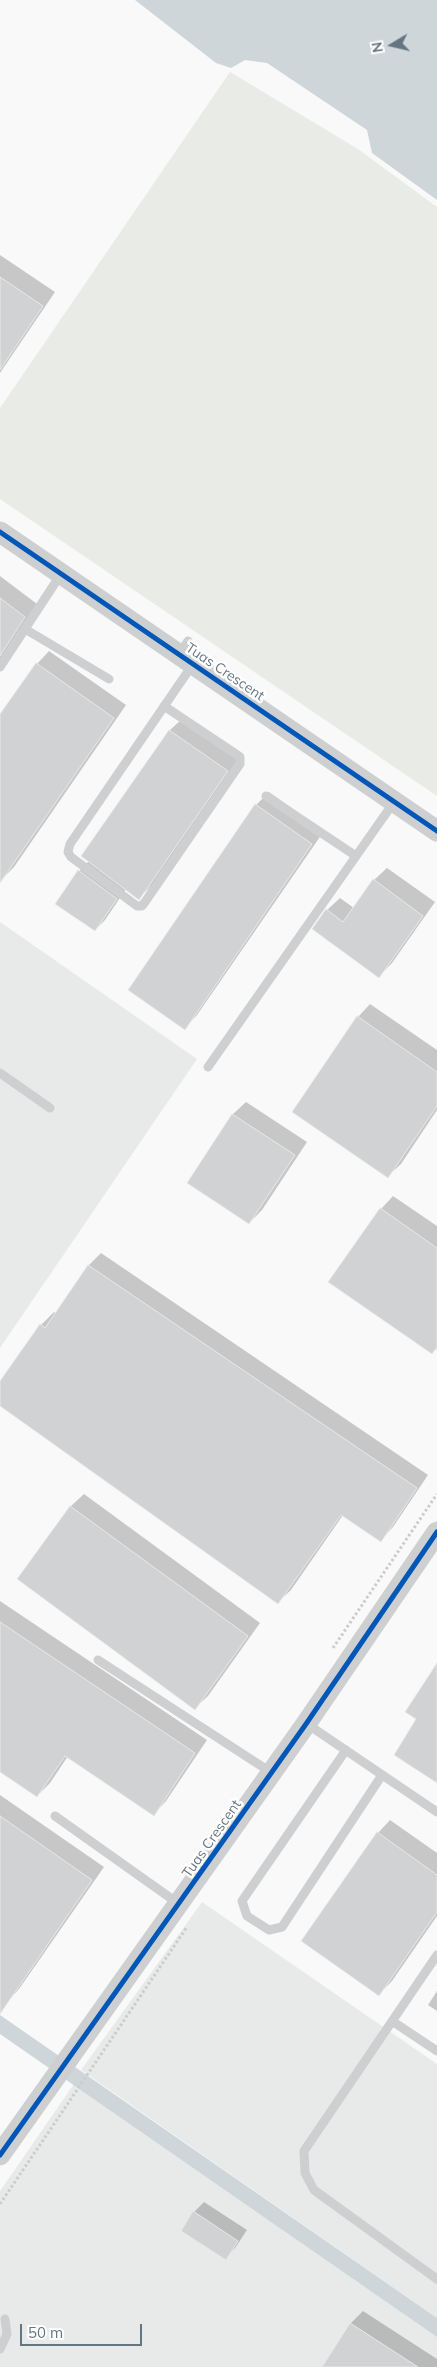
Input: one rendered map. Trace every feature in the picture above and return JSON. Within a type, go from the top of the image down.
[{"type":"street","name":"Tuas Crescent","points":[[0,532],[61,574],[186,653],[437,831]]},
{"type":"street","name":"Tuas Crescent","points":[[0,2155],[272,1773],[437,1532]]},
{"type":"lane","points":[[0,667],[61,574]]},
{"type":"lane","points":[[25,629],[109,679]]},
{"type":"lane","points":[[164,706],[240,757],[240,764],[145,902],[142,906],[137,906],[71,857],[68,852],[70,844],[164,706],[186,653]]},
{"type":"lane","points":[[266,796],[356,856]]},
{"type":"lane","points":[[208,1067],[394,802]]},
{"type":"lane","points":[[0,1074],[50,1108]]},
{"type":"lane","points":[[98,1660],[272,1773]]},
{"type":"lane","points":[[306,1724],[437,1812]]},
{"type":"lane","points":[[346,1750],[242,1901],[247,1916],[269,1930],[282,1927],[382,1775]]},
{"type":"lane","points":[[55,1816],[179,1904]]},
{"type":"lane","points":[[437,1955],[304,2151],[305,2174],[314,2190],[437,2279]]},
{"type":"lane","points":[[392,2021],[437,2051]]},
{"type":"lane","points":[[0,2349],[7,2334],[5,2319]]},
{"type":"shaded area","points":[[135,0],[437,0],[437,200],[372,153],[367,130],[267,63],[245,60],[231,68],[216,63]]},
{"type":"shaded area","points":[[230,72],[358,149],[437,207],[437,796],[0,499],[0,408]]},
{"type":"shaded area","points":[[0,922],[197,1059],[0,1348]]},
{"type":"shaded area","points":[[202,1902],[437,2064],[437,2318],[81,2070]]},
{"type":"shaded area","points":[[0,2015],[437,2318],[437,2337],[0,2034]]},
{"type":"shaded area","points":[[74,2084],[437,2337],[437,2367],[0,2367],[0,2191]]},
{"type":"building","points":[[0,277],[43,306],[0,370]]},
{"type":"building","points":[[0,598],[25,617],[0,656]]},
{"type":"building","points":[[36,663],[114,718],[0,883],[0,714]]},
{"type":"building","points":[[169,730],[228,771],[139,900],[81,856]]},
{"type":"building","points":[[255,804],[312,844],[185,1030],[128,990]]},
{"type":"building","points":[[78,870],[117,899],[95,931],[55,904]]},
{"type":"building","points":[[373,879],[423,916],[379,978],[312,929],[326,909],[343,922]]},
{"type":"building","points":[[357,1016],[437,1072],[437,1106],[388,1178],[292,1112]]},
{"type":"building","points":[[232,1114],[295,1155],[249,1224],[187,1183]]},
{"type":"building","points":[[380,1208],[437,1248],[437,1347],[432,1354],[328,1282]]},
{"type":"building","points":[[88,1265],[417,1488],[381,1542],[341,1515],[278,1604],[0,1406],[0,1381],[40,1324],[45,1328]]},
{"type":"building","points":[[70,1506],[248,1636],[195,1710],[17,1579]]},
{"type":"building","points":[[0,1622],[195,1753],[154,1816],[65,1756],[37,1797],[0,1772]]},
{"type":"building","points":[[437,1663],[437,1783],[394,1755],[416,1719],[405,1712]]},
{"type":"building","points":[[0,1816],[92,1880],[0,2014]]},
{"type":"building","points":[[377,1832],[437,1875],[437,1912],[379,1996],[301,1941]]},
{"type":"building","points":[[193,2211],[238,2241],[226,2260],[181,2231]]},
{"type":"building","points":[[350,2323],[418,2367],[322,2367]]},
{"type":"cycle path","points":[[0,532],[437,831]]},
{"type":"cycle path","points":[[0,2155],[306,1724],[437,1532]]}]
